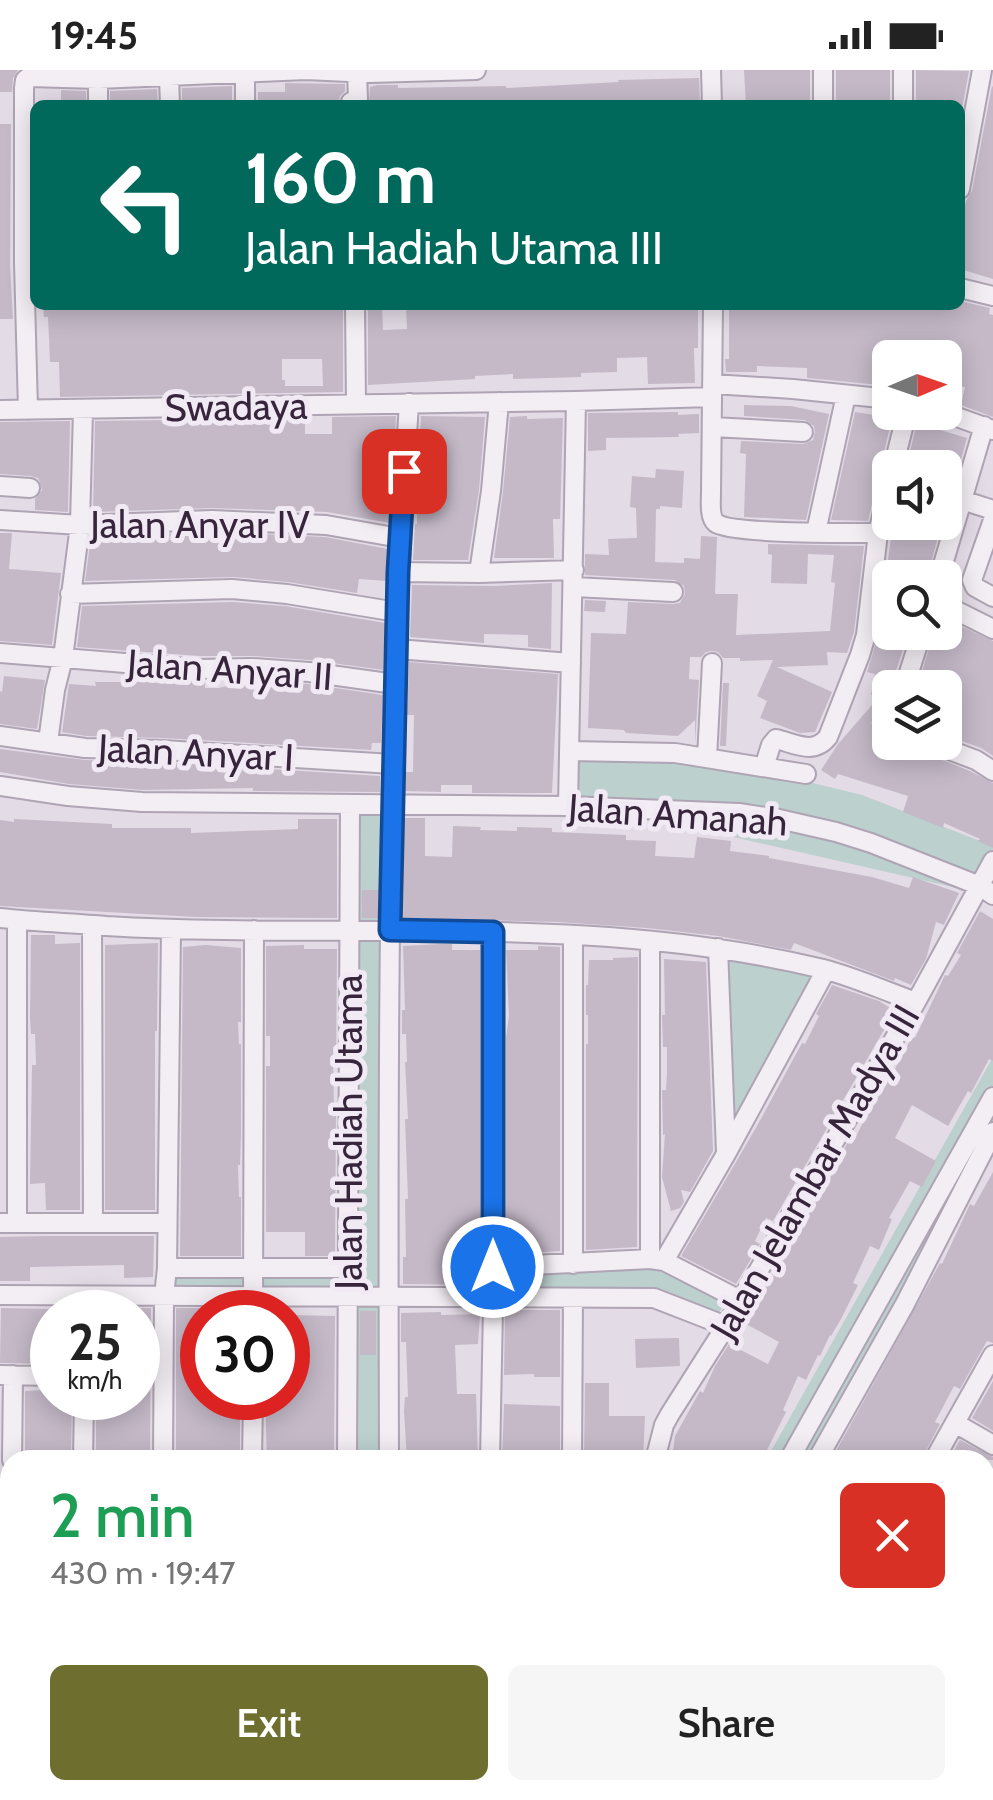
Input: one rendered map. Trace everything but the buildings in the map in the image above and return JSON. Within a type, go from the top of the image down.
[{"type":"street","points":[[28,410],[30,262],[25,80],[306,70],[476,70]]},
{"type":"street","points":[[711,70],[712,100]]},
{"type":"street","points":[[822,70],[823,100]]},
{"type":"street","points":[[903,70],[903,100]]},
{"type":"street","points":[[965,162],[982,70]]},
{"type":"street","points":[[356,100],[357,72]]},
{"type":"street","points":[[244,73],[245,100]]},
{"type":"street","points":[[169,76],[170,100]]},
{"type":"street","points":[[98,79],[98,100]]},
{"type":"street","points":[[965,289],[993,296]]},
{"type":"street","points":[[355,310],[356,404]]},
{"type":"street","points":[[713,310],[712,516],[717,524],[782,532],[872,533]]},
{"type":"street","name":"Swadaya","points":[[0,410],[576,401],[712,390],[872,397]]},
{"type":"street","points":[[816,532],[846,395]]},
{"type":"street","points":[[568,806],[576,401]]},
{"type":"street","points":[[479,573],[499,402]]},
{"type":"street","name":"Jalan Hadiah Utama","points":[[389,1450],[393,764],[398,572],[409,403]]},
{"type":"street","points":[[48,742],[64,658],[80,526],[83,410]]},
{"type":"street","points":[[962,419],[988,428],[962,500],[993,510]]},
{"type":"street","points":[[713,427],[804,432]]},
{"type":"street","points":[[0,486],[30,488]]},
{"type":"street","name":"Jalan Anyar IV","points":[[0,520],[80,526],[212,520],[326,524],[400,538]]},
{"type":"street","points":[[993,520],[972,580],[975,587],[993,598]]},
{"type":"street","points":[[764,767],[770,745],[776,739],[813,748],[828,737],[866,634],[877,540]]},
{"type":"street","points":[[398,572],[574,579],[673,592]]},
{"type":"street","points":[[70,594],[232,589],[397,612]]},
{"type":"street","points":[[962,614],[993,629]]},
{"type":"street","points":[[396,649],[571,663]]},
{"type":"street","name":"Jalan Anyar II","points":[[0,654],[200,669],[252,668],[396,684]]},
{"type":"street","points":[[707,758],[712,663]]},
{"type":"street","name":"Jalan Anyar I","points":[[0,736],[85,748],[393,764]]},
{"type":"street","points":[[570,751],[676,754],[806,774]]},
{"type":"street","points":[[962,755],[993,771]]},
{"type":"street","name":"Jalan Amanah","points":[[0,786],[103,800],[704,810],[779,819],[854,838],[986,890]]},
{"type":"street","name":"Jalan Hadiah Utama","points":[[347,1450],[350,805]]},
{"type":"street","name":"Jalan Jelambar Madya III","points":[[658,1450],[670,1414],[986,890],[993,860]]},
{"type":"street","points":[[167,1223],[9,1223],[9,919],[171,930],[493,932],[650,941],[718,948],[826,970],[916,1002]]},
{"type":"street","points":[[92,925],[93,1223]]},
{"type":"street","points":[[163,1450],[171,930]]},
{"type":"street","points":[[252,1290],[254,930]]},
{"type":"street","points":[[490,1450],[493,932]]},
{"type":"street","points":[[573,936],[573,1264]]},
{"type":"street","points":[[650,941],[657,1260]]},
{"type":"street","points":[[718,948],[726,1154]]},
{"type":"street","points":[[657,1260],[726,1154],[826,970]]},
{"type":"street","points":[[795,1450],[993,1097]]},
{"type":"street","points":[[822,1450],[905,1304],[993,1132]]},
{"type":"street","points":[[493,1267],[657,1260],[740,1300]]},
{"type":"street","points":[[168,1268],[348,1268]]},
{"type":"street","points":[[886,1290],[905,1304]]},
{"type":"street","points":[[0,1295],[30,1298]]},
{"type":"street","points":[[160,1296],[180,1297]]},
{"type":"street","points":[[572,1450],[573,1298]]},
{"type":"street","points":[[310,1300],[654,1298],[726,1326]]},
{"type":"street","points":[[872,1316],[891,1329]]},
{"type":"street","points":[[940,1450],[993,1355]]},
{"type":"street","points":[[7,1375],[11,1450]]},
{"type":"street","points":[[83,1450],[84,1420]]},
{"type":"street","points":[[252,1420],[252,1450]]},
{"type":"street","points":[[955,1423],[993,1445]]},
{"type":"shaded area","points":[[579,743],[792,778],[862,795],[993,849],[966,890],[575,801]]},
{"type":"shaded area","points":[[390,810],[388,1450],[349,1450],[354,811]]},
{"type":"shaded area","points":[[726,955],[816,974],[733,1127]]},
{"type":"shaded area","points":[[993,1057],[993,1145],[830,1450],[772,1450]]},
{"type":"shaded area","points":[[656,1268],[725,1303],[718,1315],[656,1294],[497,1295],[497,1269]]},
{"type":"shaded area","points":[[345,1270],[345,1294],[310,1294],[310,1290],[170,1292],[174,1271]]},
{"type":"route","points":[[404,471],[390,930],[493,932],[493,1267]]}]
